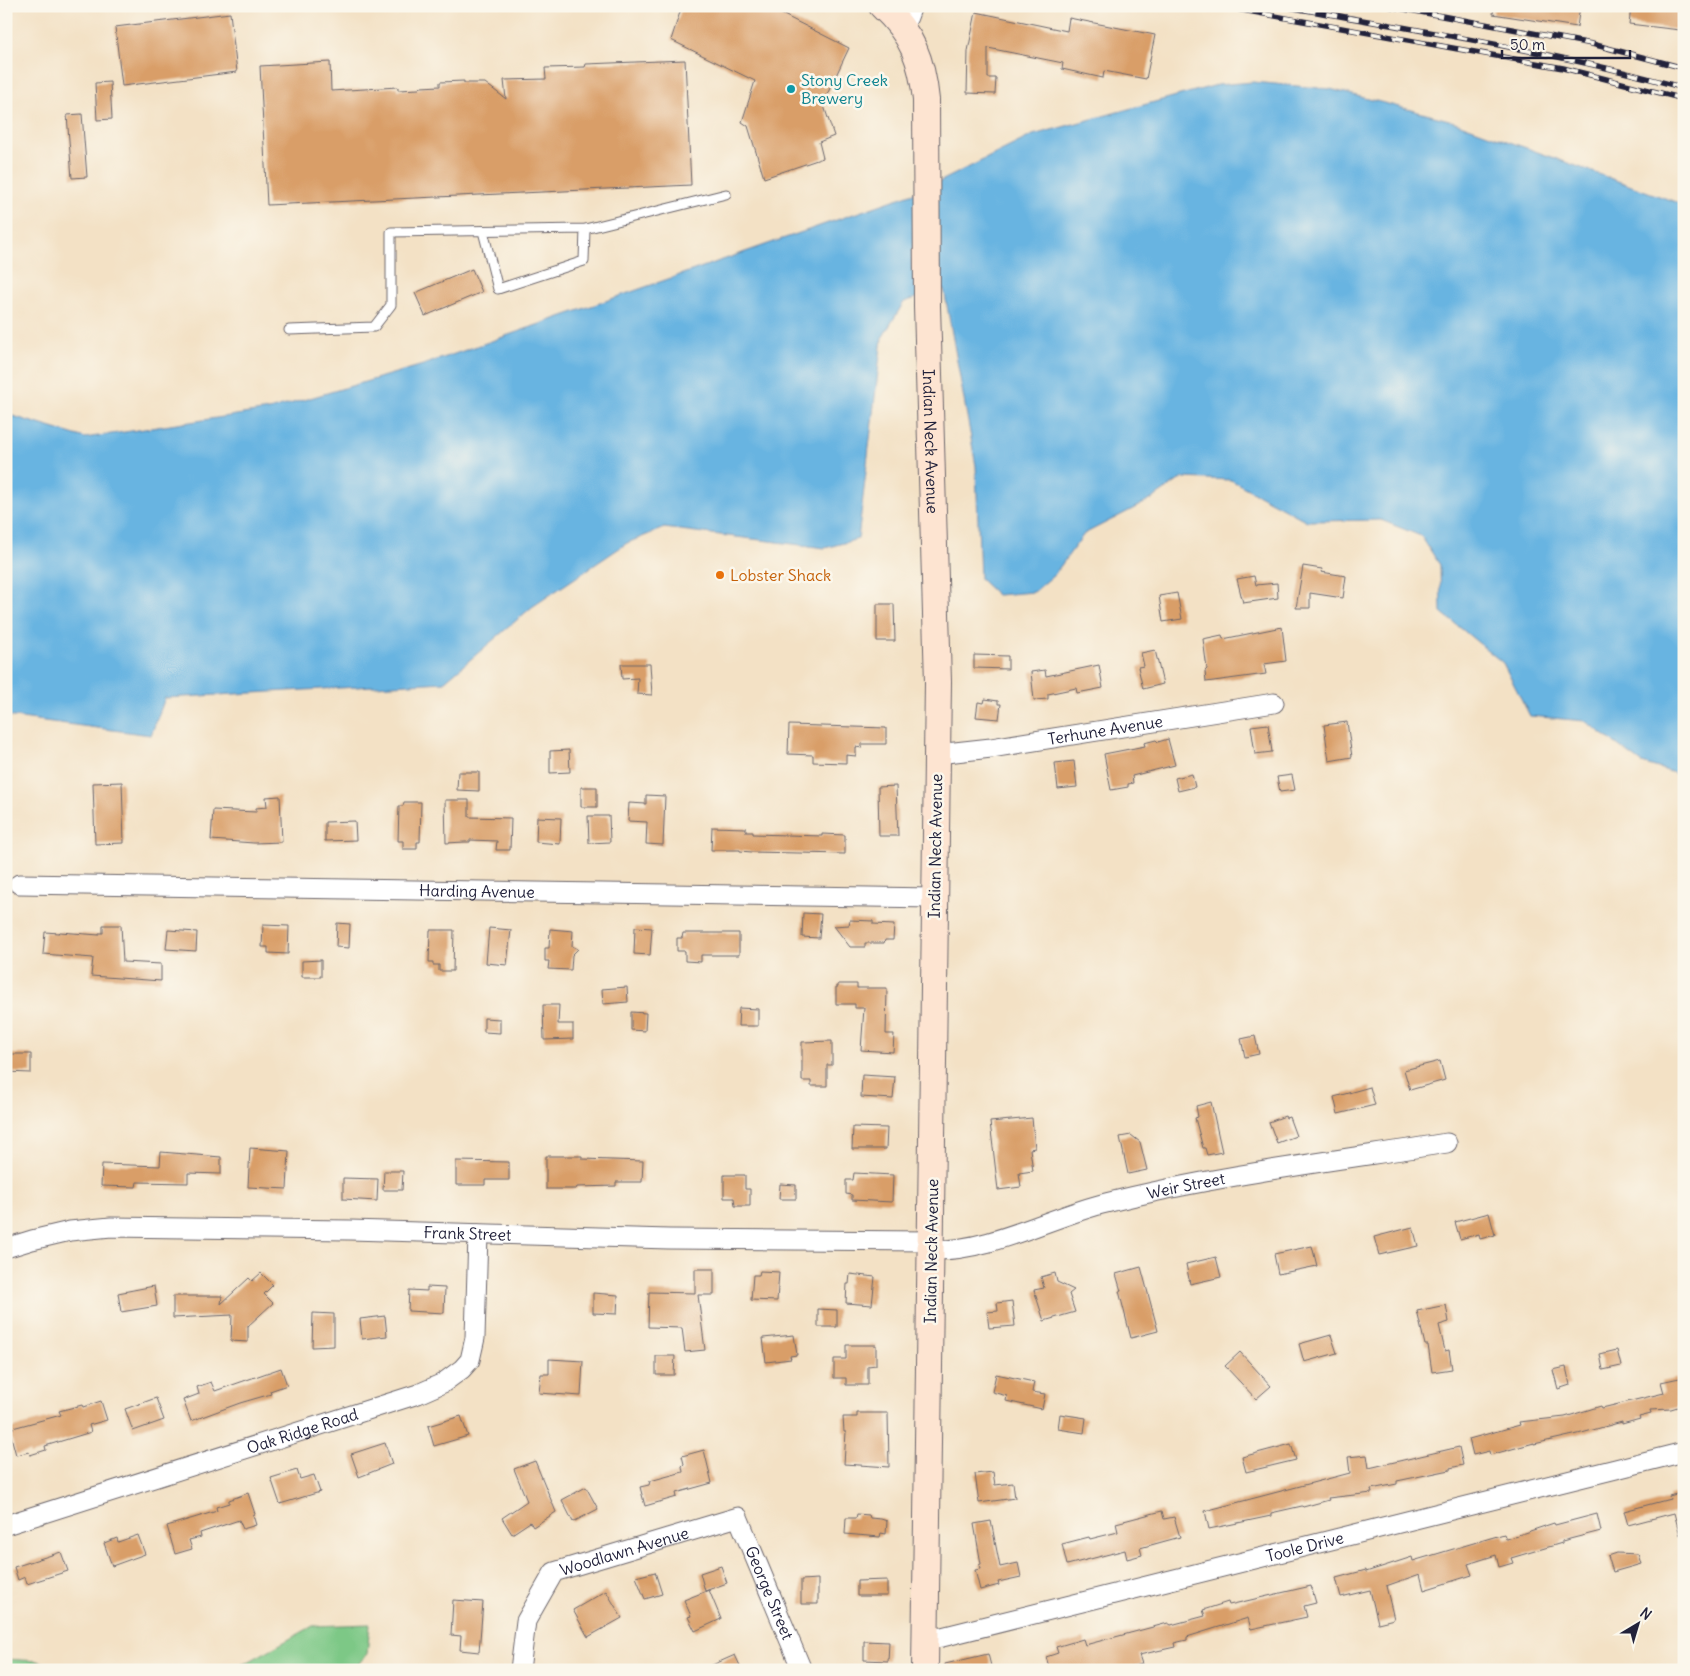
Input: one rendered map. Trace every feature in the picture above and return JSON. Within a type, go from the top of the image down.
[{"type":"street","name":"Indian Neck Avenue","points":[[882,6],[907,17],[924,75],[926,100],[927,306],[938,682],[925,1670]]},
{"type":"street","name":"Terhune Avenue","points":[[937,754],[991,748],[1274,703]]},
{"type":"street","name":"Harding Avenue","points":[[19,884],[934,898]]},
{"type":"street","name":"Weir Street","points":[[931,1245],[948,1250],[964,1248],[1000,1238],[1073,1212],[1176,1187],[1447,1143]]},
{"type":"street","name":"Frank Street","points":[[6,1248],[70,1231],[112,1227],[350,1230],[931,1245]]},
{"type":"street","name":"Oak Ridge Road","points":[[6,1525],[418,1394],[443,1383],[462,1369],[470,1360],[475,1338],[478,1234]]},
{"type":"street","name":"Toole Drive","points":[[926,1639],[1684,1452]]},
{"type":"street","name":"Woodlawn Avenue","points":[[520,1670],[526,1621],[554,1572],[738,1517]]},
{"type":"street","name":"George Street","points":[[738,1517],[802,1670]]},
{"type":"lane","points":[[289,330],[374,328],[392,306],[391,232],[585,229],[726,194]]},
{"type":"lane","points":[[483,231],[498,289],[584,261],[585,229]]},
{"type":"green space","points":[[370,1624],[367,1654],[353,1670],[227,1670],[246,1663],[313,1626]]},
{"type":"green space","points":[[6,1659],[37,1661],[66,1670],[6,1670]]},
{"type":"water","points":[[1253,82],[1330,89],[1449,120],[1684,205],[1684,776],[1642,763],[1585,721],[1530,716],[1503,663],[1441,612],[1440,565],[1421,536],[1381,520],[1307,521],[1231,480],[1182,478],[1152,499],[1084,534],[1054,575],[1034,592],[997,595],[980,579],[976,466],[944,289],[904,302],[882,338],[858,539],[825,548],[664,528],[627,543],[532,607],[444,682],[165,698],[151,735],[6,716],[6,414],[85,438],[269,410],[423,365],[925,189],[1033,135],[1217,85]]},
{"type":"building","name":"Stony Creek Brewery","points":[[682,6],[766,6],[849,48],[823,103],[834,136],[819,142],[823,158],[764,178],[748,126],[742,122],[755,81],[671,40]]},
{"type":"building","points":[[1494,6],[1580,6],[1577,27],[1493,14]]},
{"type":"building","points":[[1631,6],[1683,6],[1680,30],[1629,24]]},
{"type":"building","points":[[976,12],[1067,31],[1069,18],[1155,35],[1146,79],[1104,71],[1103,78],[1062,69],[1063,63],[988,48],[988,78],[996,78],[995,94],[967,93],[968,51]]},
{"type":"building","points":[[230,13],[237,72],[122,86],[115,27]]},
{"type":"building","points":[[685,60],[691,185],[267,205],[260,66],[330,62],[331,91],[398,87],[398,90],[419,89],[421,87],[440,86],[440,82],[464,81],[464,83],[485,83],[506,99],[504,80],[546,79],[545,68],[585,67],[586,64]]},
{"type":"building","points":[[110,82],[112,119],[97,120],[95,83]]},
{"type":"building","points":[[82,114],[87,177],[72,178],[67,115]]},
{"type":"building","points":[[472,269],[482,292],[425,316],[415,293]]},
{"type":"building","points":[[1303,566],[1322,569],[1321,572],[1346,576],[1343,598],[1310,593],[1310,608],[1296,608]]},
{"type":"building","points":[[1254,576],[1256,585],[1277,583],[1278,598],[1243,603],[1237,579]]},
{"type":"building","points":[[1177,593],[1182,619],[1163,622],[1159,596]]},
{"type":"building","points":[[877,604],[894,604],[895,641],[877,641]]},
{"type":"building","points":[[1282,627],[1286,661],[1264,664],[1266,674],[1206,682],[1205,671],[1207,669],[1203,639],[1222,635],[1223,639]]},
{"type":"building","points":[[1155,650],[1163,684],[1143,689],[1138,667],[1144,666],[1141,653]]},
{"type":"building","points":[[974,655],[1008,656],[1008,669],[974,668]]},
{"type":"building","points":[[621,664],[650,664],[652,695],[637,694],[638,678],[622,679]]},
{"type":"building","points":[[1099,665],[1103,688],[1077,693],[1076,688],[1048,694],[1048,699],[1034,700],[1031,672],[1045,670],[1046,676]]},
{"type":"building","points":[[985,699],[998,701],[998,704],[1001,704],[999,719],[976,717],[978,702],[984,703]]},
{"type":"building","points":[[1347,722],[1352,757],[1329,761],[1324,725]]},
{"type":"building","points":[[1268,724],[1272,752],[1255,754],[1251,726]]},
{"type":"building","points":[[789,725],[886,728],[886,744],[862,744],[862,748],[856,747],[856,756],[846,755],[846,763],[813,762],[813,755],[788,754]]},
{"type":"building","points":[[1168,739],[1175,765],[1132,776],[1133,783],[1128,784],[1128,787],[1111,790],[1104,754],[1145,746],[1144,743],[1156,740],[1158,742]]},
{"type":"building","points":[[569,750],[570,772],[550,773],[550,751]]},
{"type":"building","points":[[1074,761],[1077,787],[1058,789],[1055,763]]},
{"type":"building","points":[[458,772],[479,772],[479,791],[457,790]]},
{"type":"building","points":[[1192,774],[1195,787],[1178,791],[1175,778]]},
{"type":"building","points":[[1292,775],[1295,790],[1280,792],[1277,777]]},
{"type":"building","points":[[122,782],[124,843],[95,844],[93,783]]},
{"type":"building","points":[[896,786],[898,836],[879,836],[878,787]]},
{"type":"building","points":[[581,787],[597,787],[597,807],[581,807]]},
{"type":"building","points":[[646,795],[665,796],[663,845],[646,844],[647,822],[628,821],[629,803],[646,804]]},
{"type":"building","points":[[280,796],[282,842],[254,843],[211,840],[213,810],[256,812],[256,808],[267,807],[266,797]]},
{"type":"building","points":[[445,800],[469,800],[469,817],[511,818],[510,850],[496,850],[497,841],[470,840],[470,842],[446,843]]},
{"type":"building","points":[[404,802],[421,802],[420,842],[417,842],[417,849],[403,849],[403,841],[398,841],[399,806],[403,806]]},
{"type":"building","points":[[588,816],[609,816],[610,842],[589,843]]},
{"type":"building","points":[[537,817],[561,818],[560,844],[536,842]]},
{"type":"building","points":[[355,821],[356,840],[325,841],[325,822]]},
{"type":"building","points":[[712,827],[746,828],[746,832],[753,832],[753,834],[845,835],[845,854],[711,850]]},
{"type":"building","points":[[803,913],[821,914],[819,938],[802,937]]},
{"type":"building","points":[[850,920],[873,921],[873,924],[894,925],[893,940],[885,940],[884,943],[865,943],[865,947],[850,947],[834,926],[849,925]]},
{"type":"building","points":[[337,923],[350,924],[349,948],[336,947]]},
{"type":"building","points":[[103,925],[121,925],[123,962],[161,964],[161,981],[91,976],[93,958],[43,954],[45,932],[99,935],[99,933],[103,933]]},
{"type":"building","points":[[263,925],[289,926],[288,954],[268,953],[268,947],[262,947]]},
{"type":"building","points":[[635,927],[652,928],[650,955],[634,954]]},
{"type":"building","points":[[489,928],[511,930],[507,965],[486,963]]},
{"type":"building","points":[[550,929],[573,931],[572,946],[578,949],[572,955],[571,970],[548,969],[549,961],[545,961],[545,948],[549,948]]},
{"type":"building","points":[[168,930],[197,932],[196,951],[166,949]]},
{"type":"building","points":[[430,930],[454,930],[453,971],[439,971],[439,965],[433,965],[433,962],[429,962]]},
{"type":"building","points":[[683,933],[739,933],[739,955],[701,955],[701,962],[685,961],[685,951],[677,951],[677,938],[682,938]]},
{"type":"building","points":[[321,960],[321,977],[302,977],[302,961]]},
{"type":"building","points":[[838,984],[857,984],[857,988],[887,988],[886,1034],[894,1034],[893,1052],[861,1050],[864,1008],[855,1008],[855,1004],[836,1004],[836,987],[838,987]]},
{"type":"building","points":[[627,987],[628,1002],[603,1004],[602,989]]},
{"type":"building","points":[[543,1005],[559,1005],[558,1024],[573,1024],[573,1039],[544,1040]]},
{"type":"building","points":[[739,1008],[758,1009],[758,1026],[738,1026]]},
{"type":"building","points":[[631,1012],[646,1013],[645,1031],[631,1030]]},
{"type":"building","points":[[484,1018],[500,1019],[500,1033],[484,1032]]},
{"type":"building","points":[[1255,1036],[1259,1054],[1245,1057],[1241,1039]]},
{"type":"building","points":[[832,1041],[832,1065],[827,1065],[827,1086],[811,1086],[811,1081],[802,1081],[802,1042]]},
{"type":"building","points":[[6,1054],[31,1054],[31,1073],[6,1072]]},
{"type":"building","points":[[1440,1061],[1445,1080],[1410,1090],[1404,1070]]},
{"type":"building","points":[[862,1075],[895,1077],[893,1099],[861,1097]]},
{"type":"building","points":[[1370,1087],[1375,1105],[1338,1114],[1334,1097]]},
{"type":"building","points":[[1211,1102],[1222,1152],[1207,1155],[1205,1148],[1203,1148],[1195,1118],[1198,1117],[1196,1106]]},
{"type":"building","points":[[1285,1116],[1286,1118],[1289,1117],[1296,1136],[1277,1143],[1269,1122]]},
{"type":"building","points":[[1032,1118],[1035,1148],[1030,1149],[1033,1171],[1019,1173],[1021,1187],[998,1190],[990,1122]]},
{"type":"building","points":[[853,1127],[887,1128],[886,1149],[852,1149]]},
{"type":"building","points":[[1131,1135],[1140,1142],[1147,1170],[1128,1174],[1120,1137]]},
{"type":"building","points":[[250,1148],[289,1151],[287,1189],[248,1187]]},
{"type":"building","points":[[161,1152],[221,1157],[221,1174],[188,1173],[188,1183],[137,1182],[136,1187],[101,1186],[102,1164],[160,1166]]},
{"type":"building","points":[[546,1156],[582,1156],[582,1159],[643,1161],[642,1182],[616,1182],[616,1186],[577,1187],[576,1189],[546,1189]]},
{"type":"building","points":[[456,1161],[509,1162],[509,1180],[485,1180],[485,1185],[456,1185]]},
{"type":"building","points":[[384,1171],[403,1171],[402,1190],[383,1190]]},
{"type":"building","points":[[854,1173],[893,1175],[892,1202],[852,1200],[852,1195],[846,1194],[846,1180],[853,1180]]},
{"type":"building","points":[[724,1175],[745,1175],[745,1189],[750,1189],[750,1206],[735,1206],[734,1198],[724,1198]]},
{"type":"building","points":[[343,1178],[378,1179],[377,1201],[343,1199]]},
{"type":"building","points":[[780,1184],[796,1185],[796,1199],[779,1199]]},
{"type":"building","points":[[1489,1213],[1495,1235],[1480,1239],[1479,1234],[1460,1239],[1455,1222]]},
{"type":"building","points":[[1413,1227],[1418,1246],[1379,1255],[1374,1237]]},
{"type":"building","points":[[1312,1246],[1317,1266],[1278,1274],[1274,1254]]},
{"type":"building","points":[[1216,1257],[1221,1277],[1190,1284],[1186,1264]]},
{"type":"building","points":[[1141,1267],[1158,1331],[1131,1338],[1116,1274]]},
{"type":"building","points":[[695,1269],[714,1269],[714,1295],[698,1295],[705,1350],[685,1352],[682,1328],[648,1327],[649,1292],[695,1293]]},
{"type":"building","points":[[760,1271],[779,1272],[777,1301],[751,1300],[753,1275],[759,1275]]},
{"type":"building","points":[[261,1273],[273,1285],[264,1294],[273,1303],[248,1326],[248,1342],[231,1341],[232,1315],[173,1318],[173,1296],[222,1296],[221,1304],[249,1278],[252,1281]]},
{"type":"building","points":[[1055,1273],[1057,1282],[1074,1290],[1069,1294],[1075,1312],[1044,1321],[1034,1290],[1044,1288],[1041,1277]]},
{"type":"building","points":[[850,1274],[875,1277],[872,1305],[846,1303],[847,1284],[849,1284]]},
{"type":"building","points":[[154,1286],[157,1306],[121,1312],[118,1293]]},
{"type":"building","points":[[427,1287],[445,1288],[444,1313],[408,1311],[409,1290],[427,1291]]},
{"type":"building","points":[[593,1293],[618,1295],[617,1314],[593,1313]]},
{"type":"building","points":[[1012,1301],[1015,1326],[989,1328],[987,1312],[998,1311],[997,1303]]},
{"type":"building","points":[[1446,1305],[1449,1322],[1439,1325],[1445,1351],[1449,1350],[1452,1369],[1432,1372],[1428,1345],[1425,1345],[1417,1311]]},
{"type":"building","points":[[818,1309],[837,1310],[837,1327],[818,1327]]},
{"type":"building","points":[[313,1313],[334,1314],[334,1346],[312,1347]]},
{"type":"building","points":[[385,1316],[387,1336],[362,1339],[360,1319]]},
{"type":"building","points":[[794,1335],[797,1355],[790,1356],[791,1359],[766,1362],[763,1338]]},
{"type":"building","points":[[1331,1335],[1337,1353],[1304,1362],[1299,1344]]},
{"type":"building","points":[[846,1345],[876,1345],[876,1365],[868,1366],[868,1385],[846,1385],[846,1378],[834,1378],[834,1359],[846,1359]]},
{"type":"building","points":[[1617,1350],[1621,1366],[1603,1370],[1600,1354]]},
{"type":"building","points":[[1240,1352],[1271,1386],[1256,1399],[1225,1366]]},
{"type":"building","points":[[656,1356],[675,1356],[674,1375],[656,1375]]},
{"type":"building","points":[[549,1359],[583,1361],[581,1396],[539,1393],[541,1374],[549,1374]]},
{"type":"building","points":[[1566,1367],[1570,1385],[1558,1389],[1553,1370]]},
{"type":"building","points":[[281,1368],[287,1385],[270,1391],[271,1394],[191,1421],[183,1400],[199,1394],[197,1387],[211,1382],[215,1391]]},
{"type":"building","points":[[996,1374],[1034,1382],[1032,1392],[1045,1394],[1042,1409],[1006,1401],[1007,1396],[992,1392]]},
{"type":"building","points":[[1684,1377],[1684,1405],[1671,1409],[1650,1410],[1651,1414],[1622,1424],[1622,1422],[1490,1455],[1489,1451],[1473,1455],[1469,1439],[1520,1425],[1519,1422],[1565,1417],[1601,1406],[1602,1408],[1664,1393],[1661,1382]]},
{"type":"building","points":[[156,1398],[164,1420],[133,1431],[125,1409]]},
{"type":"building","points":[[101,1401],[107,1420],[89,1425],[91,1432],[45,1446],[46,1450],[30,1455],[29,1452],[16,1455],[9,1429],[61,1415],[59,1411],[82,1405],[83,1407]]},
{"type":"building","points":[[857,1413],[888,1413],[889,1467],[844,1464],[846,1432],[844,1432],[843,1417],[857,1417]]},
{"type":"building","points":[[1060,1414],[1086,1418],[1084,1433],[1058,1429]]},
{"type":"building","points":[[461,1416],[468,1436],[434,1446],[428,1426]]},
{"type":"building","points":[[385,1443],[392,1464],[359,1477],[351,1454]]},
{"type":"building","points":[[1291,1444],[1296,1460],[1246,1472],[1242,1457]]},
{"type":"building","points":[[1459,1447],[1463,1465],[1450,1468],[1450,1470],[1397,1481],[1397,1484],[1371,1489],[1372,1493],[1328,1498],[1329,1500],[1303,1507],[1271,1513],[1271,1516],[1209,1529],[1205,1511],[1350,1473],[1348,1457],[1367,1455],[1369,1468]]},
{"type":"building","points":[[704,1450],[712,1483],[676,1493],[677,1497],[645,1506],[640,1487],[649,1485],[650,1481],[683,1472],[682,1456]]},
{"type":"building","points":[[535,1461],[556,1512],[533,1527],[530,1522],[512,1534],[502,1518],[527,1501],[514,1469]]},
{"type":"building","points":[[297,1470],[300,1479],[314,1475],[320,1492],[280,1504],[271,1478]]},
{"type":"building","points":[[993,1472],[995,1485],[1013,1483],[1015,1498],[979,1503],[975,1474]]},
{"type":"building","points":[[586,1487],[598,1509],[573,1522],[562,1500]]},
{"type":"building","points":[[1684,1492],[1684,1534],[1680,1535],[1674,1513],[1628,1525],[1624,1511],[1670,1499],[1669,1496]]},
{"type":"building","points":[[248,1493],[255,1514],[253,1515],[256,1525],[243,1529],[239,1520],[200,1533],[201,1537],[189,1540],[192,1549],[175,1554],[167,1526],[217,1511],[216,1507],[229,1503],[229,1500]]},
{"type":"building","points":[[1162,1511],[1164,1519],[1174,1517],[1180,1537],[1140,1548],[1142,1555],[1127,1559],[1125,1550],[1067,1565],[1062,1544],[1118,1532],[1116,1523]]},
{"type":"building","points":[[857,1514],[869,1515],[870,1518],[887,1521],[886,1534],[881,1533],[880,1537],[845,1534],[846,1518],[856,1518]]},
{"type":"building","points":[[1597,1514],[1601,1531],[1562,1541],[1562,1543],[1511,1558],[1513,1563],[1499,1567],[1496,1555],[1468,1564],[1472,1575],[1424,1590],[1420,1574],[1386,1586],[1394,1619],[1378,1623],[1370,1590],[1341,1597],[1336,1578],[1366,1570],[1366,1572],[1412,1557],[1413,1561],[1504,1534],[1506,1539],[1554,1523],[1555,1525]]},
{"type":"building","points":[[991,1521],[1000,1567],[1018,1563],[1021,1577],[998,1582],[999,1585],[980,1590],[975,1570],[980,1569],[979,1565],[981,1564],[974,1524]]},
{"type":"building","points":[[138,1535],[145,1554],[112,1566],[104,1543],[117,1538],[118,1542]]},
{"type":"building","points":[[61,1552],[68,1571],[27,1584],[25,1577],[18,1580],[14,1567]]},
{"type":"building","points":[[1617,1553],[1638,1554],[1641,1564],[1613,1572],[1608,1556]]},
{"type":"building","points":[[721,1566],[727,1583],[705,1591],[700,1573]]},
{"type":"building","points":[[655,1572],[662,1594],[645,1599],[636,1577]]},
{"type":"building","points":[[818,1579],[818,1604],[801,1604],[801,1580]]},
{"type":"building","points":[[887,1580],[887,1596],[857,1596],[857,1581]]},
{"type":"building","points":[[1311,1586],[1316,1603],[1304,1606],[1307,1617],[1251,1629],[1248,1618],[1187,1637],[1187,1640],[1174,1643],[1175,1647],[1139,1655],[1142,1664],[1121,1670],[1050,1670],[1046,1657],[1058,1653],[1056,1647],[1083,1639],[1085,1645],[1168,1623],[1171,1625],[1205,1616],[1203,1610],[1228,1602],[1229,1605]]},
{"type":"building","points":[[709,1590],[721,1619],[695,1631],[688,1617],[691,1616],[684,1600]]},
{"type":"building","points":[[606,1591],[622,1618],[588,1637],[573,1610]]},
{"type":"building","points":[[453,1600],[483,1602],[479,1652],[460,1650],[461,1636],[451,1635]]},
{"type":"building","points":[[864,1641],[889,1642],[888,1661],[864,1660]]},
{"type":"building","points":[[988,1654],[992,1670],[946,1670],[945,1664]]},
{"type":"building","points":[[735,1655],[742,1670],[701,1670]]},
{"type":"railway","points":[[1220,6],[1563,68],[1684,99]]},
{"type":"railway","points":[[1283,6],[1534,52],[1684,88]]},
{"type":"railway","points":[[1388,6],[1592,44],[1684,68]]},
{"type":"place","name":"Stony Creek Brewery","points":[[791,89]]},
{"type":"place","name":"Lobster Shack","points":[[720,575]]}]
